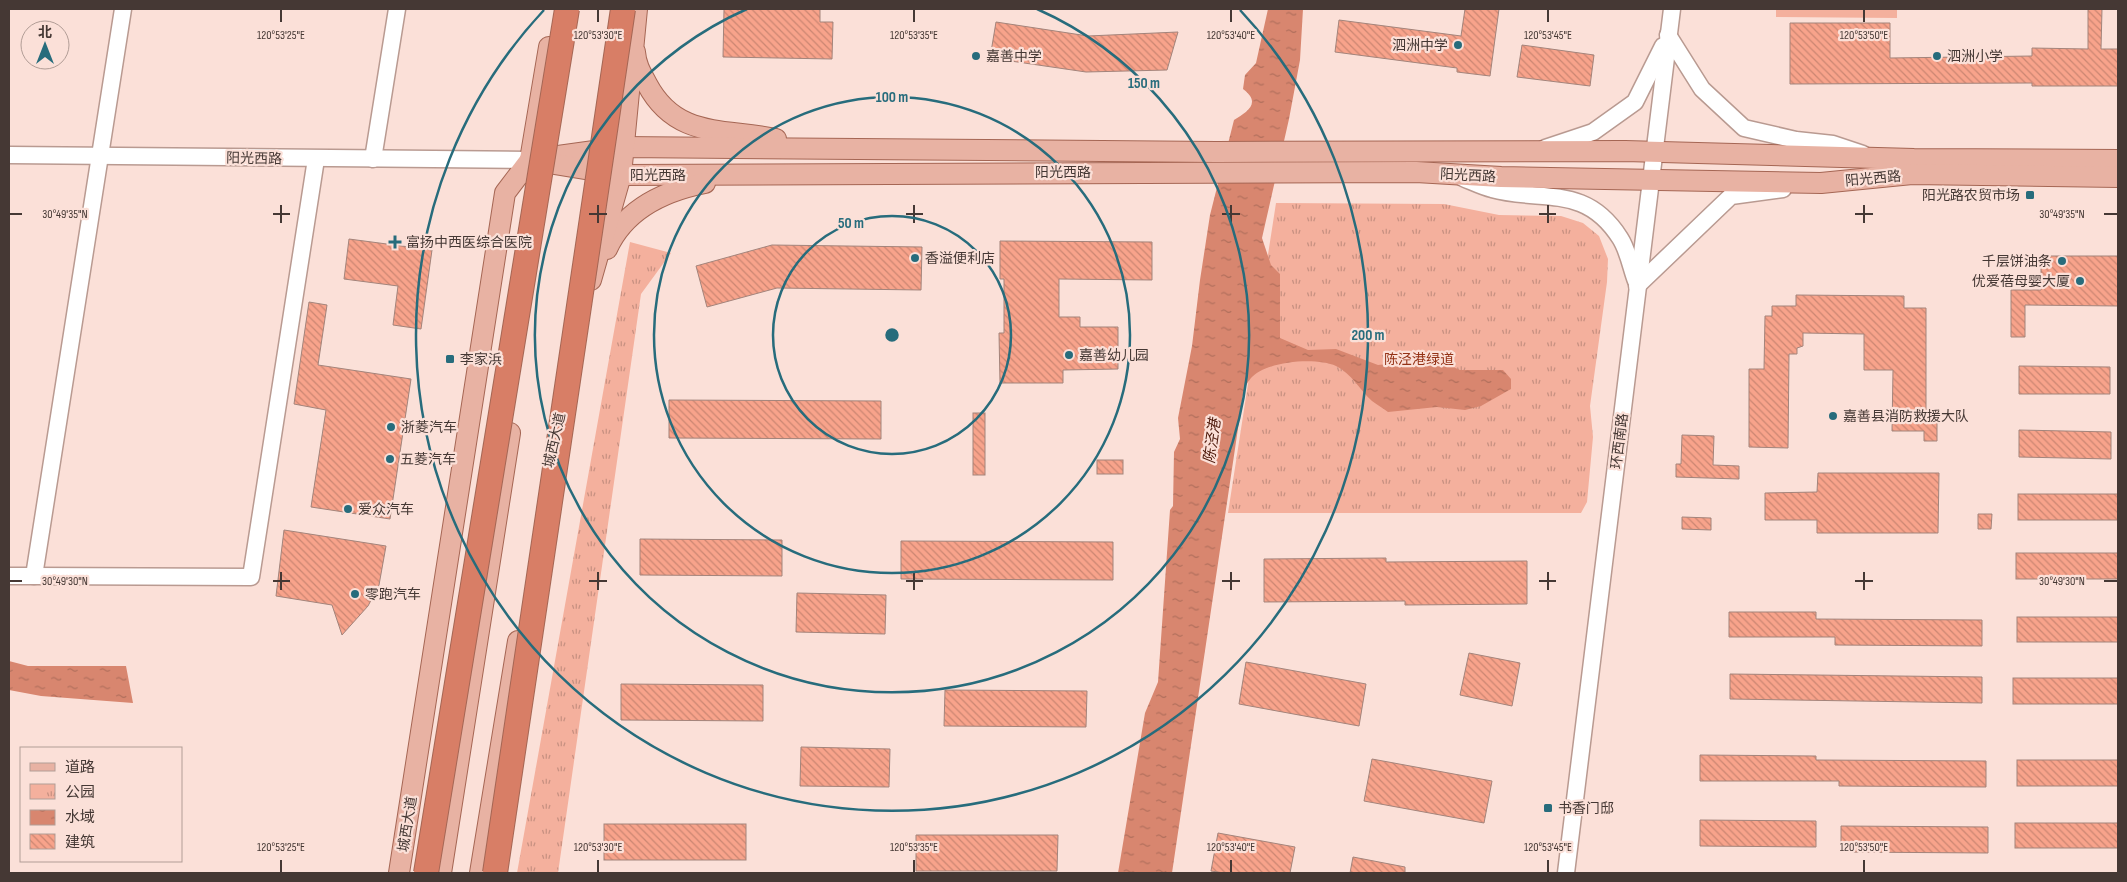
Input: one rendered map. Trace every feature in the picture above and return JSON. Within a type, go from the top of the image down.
[{"type":"highway","points":[[426,873],[567,9]]},
{"type":"highway","points":[[495,873],[623,9]]},
{"type":"main road","name":"城西大道","points":[[441,873],[534,274],[530,160],[556,9]]},
{"type":"main road","name":"城西大道","points":[[480,873],[544,480],[589,290],[621,175],[633,33],[637,9]]},
{"type":"main road","points":[[633,33],[636,63],[653,95],[666,110],[687,124],[709,130],[756,135],[827,150]]},
{"type":"main road","points":[[530,160],[623,147],[827,150],[1214,162]]},
{"type":"main road","name":"阳光西路","points":[[530,160],[621,175],[754,174],[1214,162],[1293,162],[1537,150],[1875,158],[2118,160]]},
{"type":"main road","name":"城西大道","points":[[399,873],[505,193],[530,160]]},
{"type":"main road","name":"阳光西路","points":[[1293,162],[1454,174],[1821,183],[1912,174],[2118,177]]},
{"type":"main road","points":[[589,290],[612,236],[642,205],[680,188],[754,174]]},
{"type":"street","points":[[34,576],[123,9]]},
{"type":"street","points":[[373,159],[397,9]]},
{"type":"street","name":"环西南路","points":[[1566,873],[1672,9]]},
{"type":"street","points":[[1537,150],[1593,132],[1635,102],[1668,35]]},
{"type":"street","points":[[1668,35],[1702,89],[1744,128],[1796,140],[1833,144],[1875,158]]},
{"type":"street","name":"阳光西路","points":[[9,155],[530,160]]},
{"type":"street","points":[[9,576],[251,577],[316,159]]},
{"type":"street","points":[[1454,174],[1493,190],[1565,197],[1592,209],[1609,223],[1621,239],[1637,286],[1730,196],[1821,183]]},
{"type":"green space","points":[[1776,9],[1897,9],[1897,18],[1776,17]]},
{"type":"green space","name":"陈泾港绿道","points":[[1276,203],[1444,204],[1499,215],[1561,216],[1583,223],[1599,236],[1608,259],[1607,282],[1590,406],[1593,437],[1587,502],[1581,513],[1228,513]]},
{"type":"green space","points":[[630,242],[671,253],[641,294],[558,873],[517,873]]},
{"type":"water","name":"陈泾港","points":[[1268,9],[1303,9],[1300,60],[1289,119],[1262,238],[1271,265],[1280,274],[1280,338],[1308,350],[1336,349],[1378,365],[1435,359],[1460,370],[1503,370],[1511,379],[1511,389],[1481,406],[1465,410],[1437,407],[1388,412],[1372,401],[1351,377],[1336,366],[1327,363],[1304,361],[1279,364],[1258,372],[1251,378],[1244,391],[1242,401],[1172,873],[1118,873],[1145,713],[1158,682],[1170,510],[1173,506],[1174,452],[1180,439],[1178,418],[1192,346],[1210,215],[1234,120],[1244,114],[1252,103],[1249,94],[1243,89],[1245,75],[1256,63]]},
{"type":"water","points":[[9,661],[28,666],[126,666],[133,703],[41,696],[9,690]]},
{"type":"building","points":[[724,9],[820,9],[820,22],[833,22],[832,59],[723,57]]},
{"type":"building","points":[[1465,9],[1499,9],[1490,76],[1457,72],[1457,68],[1335,52],[1339,20],[1461,36]]},
{"type":"building","points":[[2088,9],[2102,9],[2101,49],[2118,49],[2118,86],[2032,86],[2032,83],[1790,84],[1790,23],[1890,23],[1890,58],[2032,56],[2032,48],[2088,49]]},
{"type":"building","points":[[996,22],[1088,36],[1178,32],[1167,70],[1086,72],[990,58]]},
{"type":"building","points":[[1522,45],[1594,55],[1590,86],[1517,77]]},
{"type":"building","points":[[349,239],[432,250],[421,329],[393,325],[398,286],[344,279]]},
{"type":"building","points":[[1000,241],[1152,242],[1152,280],[1059,279],[1059,317],[1080,317],[1080,327],[1118,327],[1118,369],[1063,370],[1063,383],[1000,383],[999,333],[1004,333],[1004,279],[1000,279]]},
{"type":"building","points":[[772,245],[922,247],[921,290],[777,288],[707,307],[696,266]]},
{"type":"building","name":"优爱蓓母婴大厦","points":[[2041,256],[2118,256],[2118,306],[2025,305],[2025,337],[2011,337],[2011,290],[2041,290]]},
{"type":"building","points":[[1796,295],[1904,296],[1904,308],[1926,308],[1926,410],[1937,410],[1937,441],[1924,441],[1924,431],[1892,431],[1893,370],[1864,370],[1864,334],[1803,333],[1803,346],[1797,348],[1797,354],[1789,354],[1788,448],[1749,447],[1749,369],[1764,369],[1765,316],[1772,316],[1772,306],[1796,306]]},
{"type":"building","points":[[309,302],[327,305],[318,365],[411,379],[390,519],[311,507],[326,410],[294,404]]},
{"type":"building","points":[[2019,366],[2110,367],[2110,394],[2019,394]]},
{"type":"building","points":[[669,400],[881,401],[881,439],[669,438]]},
{"type":"building","points":[[973,413],[985,413],[985,475],[973,475]]},
{"type":"building","points":[[2019,430],[2111,432],[2111,459],[2019,457]]},
{"type":"building","points":[[1682,435],[1714,436],[1713,465],[1739,466],[1739,479],[1676,477],[1676,464],[1681,464]]},
{"type":"building","points":[[1097,460],[1123,460],[1123,474],[1097,474]]},
{"type":"building","points":[[1818,473],[1939,473],[1938,533],[1817,533],[1817,520],[1765,520],[1765,493],[1817,492]]},
{"type":"building","points":[[2018,494],[2118,494],[2118,520],[2018,520]]},
{"type":"building","points":[[1978,514],[1992,514],[1991,529],[1978,529]]},
{"type":"building","points":[[1682,517],[1711,518],[1711,530],[1682,529]]},
{"type":"building","points":[[284,530],[386,546],[379,585],[368,606],[342,635],[332,605],[276,596]]},
{"type":"building","points":[[640,539],[782,540],[782,576],[640,575]]},
{"type":"building","points":[[901,541],[1113,542],[1113,580],[901,579]]},
{"type":"building","points":[[2016,553],[2118,553],[2118,579],[2016,579]]},
{"type":"building","points":[[1386,558],[1386,562],[1527,561],[1527,604],[1405,605],[1405,601],[1264,602],[1264,559]]},
{"type":"building","points":[[797,593],[886,595],[885,634],[796,632]]},
{"type":"building","points":[[1729,612],[1816,612],[1816,619],[1982,620],[1982,646],[1835,645],[1835,637],[1729,637]]},
{"type":"building","points":[[2017,617],[2118,617],[2118,642],[2017,642]]},
{"type":"building","points":[[1469,653],[1520,663],[1512,706],[1460,695]]},
{"type":"building","points":[[1246,662],[1366,684],[1359,726],[1239,704]]},
{"type":"building","points":[[1730,674],[1982,677],[1982,703],[1730,699]]},
{"type":"building","points":[[2013,678],[2118,678],[2118,704],[2013,704]]},
{"type":"building","points":[[621,684],[763,685],[763,721],[621,720]]},
{"type":"building","points":[[945,690],[1087,691],[1086,727],[944,726]]},
{"type":"building","points":[[801,747],[890,749],[889,787],[800,786]]},
{"type":"building","points":[[1700,755],[1816,756],[1816,760],[1986,761],[1986,787],[1839,786],[1839,781],[1700,781]]},
{"type":"building","points":[[1372,759],[1492,781],[1484,823],[1364,801]]},
{"type":"building","points":[[2017,760],[2118,760],[2118,786],[2017,786]]},
{"type":"building","points":[[1700,820],[1816,821],[1816,847],[1700,846]]},
{"type":"building","points":[[2015,823],[2118,823],[2118,848],[2015,848]]},
{"type":"building","points":[[604,824],[746,824],[746,860],[604,860]]},
{"type":"building","points":[[1841,826],[1988,827],[1988,853],[1841,852]]},
{"type":"building","points":[[1218,833],[1295,847],[1290,873],[1224,873],[1211,871]]},
{"type":"building","points":[[916,835],[1058,835],[1057,871],[916,871]]},
{"type":"building","points":[[1353,857],[1405,867],[1405,873],[1350,873]]},
{"type":"place","name":"泗洲中学","points":[[1458,45]]},
{"type":"place","name":"嘉善中学","points":[[976,56]]},
{"type":"place","name":"泗洲小学","points":[[1937,56]]},
{"type":"place","name":"阳光路农贸市场","points":[[2030,195]]},
{"type":"place","name":"富扬中西医综合医院","points":[[395,242]]},
{"type":"place","name":"香溢便利店","points":[[915,258]]},
{"type":"place","name":"千层饼油条","points":[[2062,261]]},
{"type":"place","name":"优爱蓓母婴大厦","points":[[2080,281]]},
{"type":"place","name":"嘉善幼儿园","points":[[1069,355]]},
{"type":"place","name":"李家浜","points":[[450,359]]},
{"type":"place","name":"嘉善县消防救援大队","points":[[1833,416]]},
{"type":"place","name":"浙菱汽车","points":[[391,427]]},
{"type":"place","name":"五菱汽车","points":[[390,459]]},
{"type":"place","name":"爱众汽车","points":[[348,509]]},
{"type":"place","name":"零跑汽车","points":[[355,594]]},
{"type":"place","name":"书香门邸","points":[[1548,808]]}]
